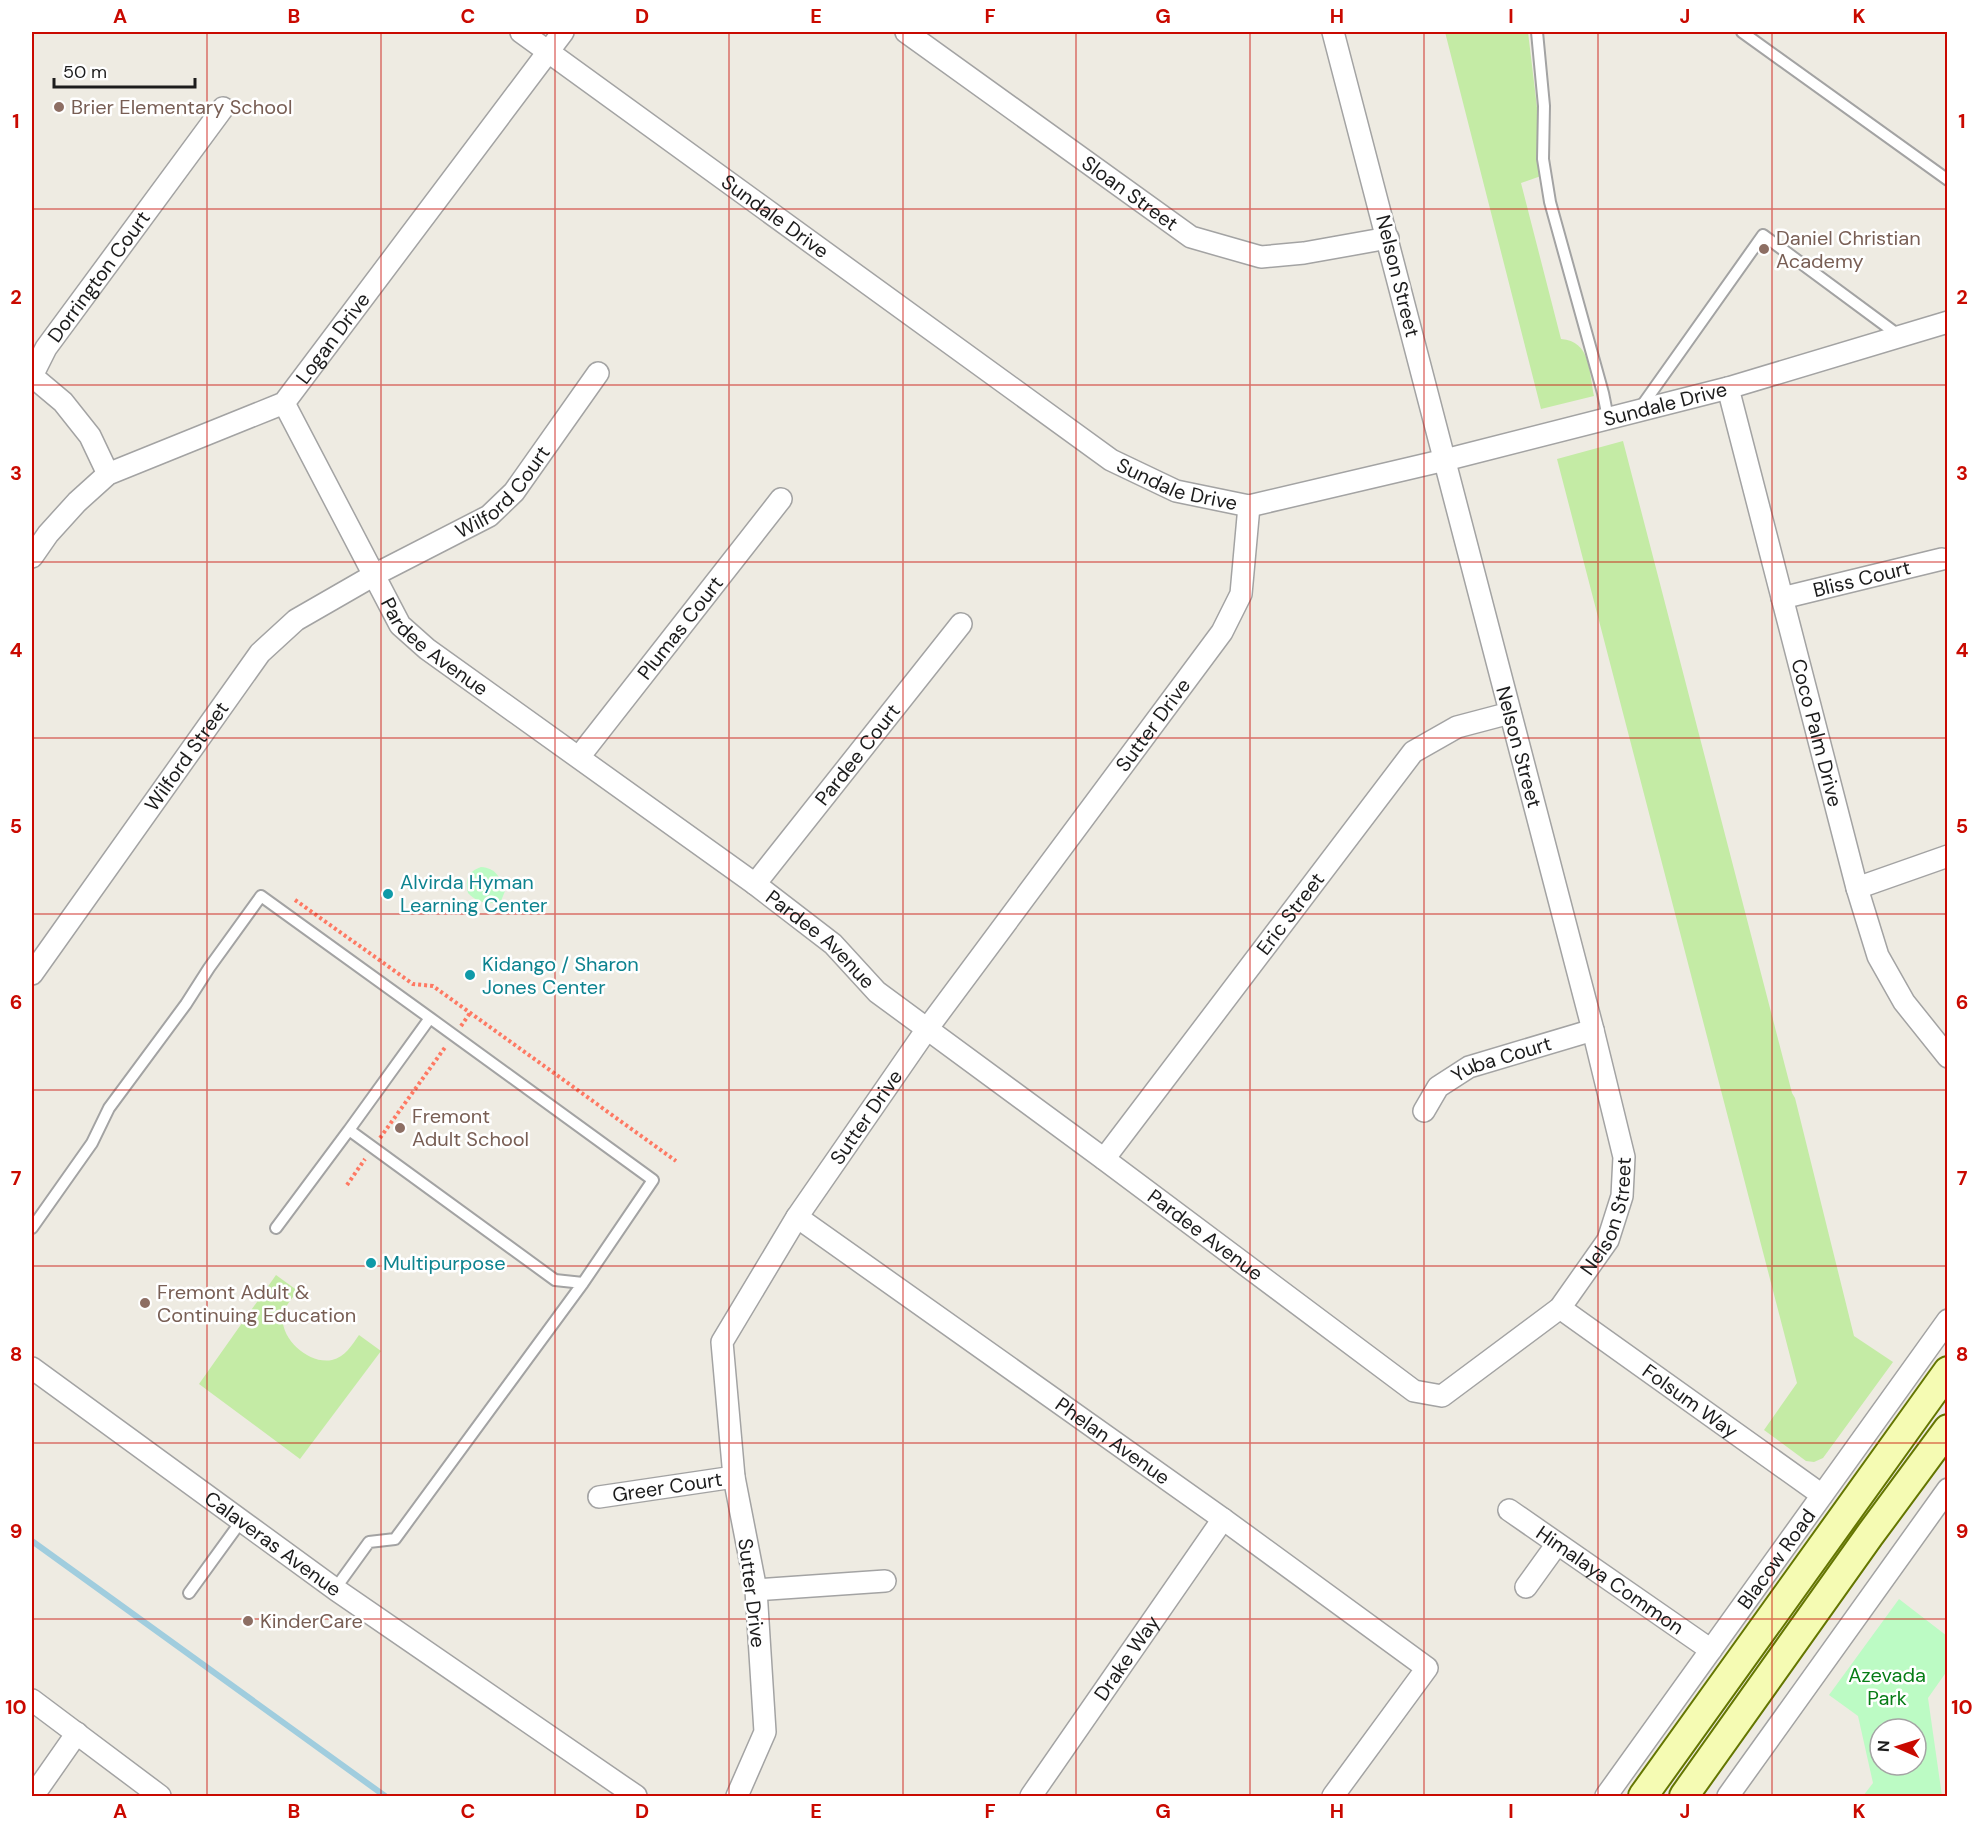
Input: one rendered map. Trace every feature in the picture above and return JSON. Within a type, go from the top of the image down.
[{"type":"main road","name":"Blacow Road","points":[[1642,1797],[1947,1371]]},
{"type":"main road","points":[[1684,1797],[1947,1430]]},
{"type":"street","name":"Sundale Drive","points":[[521,32],[1111,460],[1176,491],[1249,506],[1445,460],[1728,388],[1947,322]]},
{"type":"street","name":"Logan Drive","points":[[32,557],[48,534],[77,502],[108,474],[284,403],[563,32]]},
{"type":"street","name":"Sloan Street","points":[[906,32],[1191,237],[1261,257],[1304,253],[1388,238]]},
{"type":"street","name":"Nelson Street","points":[[1333,32],[1624,1157],[1622,1196],[1608,1240],[1560,1308],[1442,1396]]},
{"type":"street","name":"Dorrington Court","points":[[108,474],[90,436],[63,402],[32,376],[46,348],[223,108]]},
{"type":"street","name":"Wilford Court","points":[[375,574],[489,516],[514,492],[598,373]]},
{"type":"street","name":"Coco Palm Drive","points":[[1728,388],[1857,888],[1878,956],[1904,1002],[1947,1057]]},
{"type":"street","name":"Pardee Avenue","points":[[284,403],[400,625],[427,649],[755,884],[833,944],[877,992],[1414,1392],[1442,1396]]},
{"type":"street","name":"Plumas Court","points":[[579,757],[781,498]]},
{"type":"street","name":"Sutter Drive","points":[[738,1797],[765,1732],[756,1590],[734,1476],[722,1342],[797,1217],[927,1029],[1222,632],[1241,594],[1249,506]]},
{"type":"street","name":"Bliss Court","points":[[1782,598],[1942,559]]},
{"type":"street","name":"Wilford Street","points":[[32,974],[260,653],[296,620],[375,574]]},
{"type":"street","name":"Pardee Court","points":[[755,884],[961,624]]},
{"type":"street","name":"Eric Street","points":[[1104,1159],[1413,752],[1457,727],[1510,713]]},
{"type":"street","points":[[1857,888],[1947,856]]},
{"type":"street","name":"Yuba Court","points":[[1424,1111],[1438,1087],[1469,1067],[1593,1030]]},
{"type":"street","name":"Phelan Avenue","points":[[797,1217],[1427,1668],[1333,1797]]},
{"type":"street","name":"Folsum Way","points":[[1560,1308],[1822,1495]]},
{"type":"street","name":"Blacow Road","points":[[1606,1797],[1947,1320]]},
{"type":"street","name":"Calaveras Avenue","points":[[32,1368],[335,1589],[636,1797]]},
{"type":"street","name":"Greer Court","points":[[599,1497],[734,1476]]},
{"type":"street","points":[[1728,1797],[1947,1490]]},
{"type":"street","name":"Himalaya Common","points":[[1509,1510],[1711,1650]]},
{"type":"street","name":"Drake Way","points":[[1031,1797],[1223,1520]]},
{"type":"street","points":[[1526,1587],[1557,1544]]},
{"type":"street","points":[[756,1590],[885,1581]]},
{"type":"street","points":[[32,1700],[160,1797]]},
{"type":"street","points":[[33,1797],[77,1733]]},
{"type":"lane","points":[[1537,32],[1544,106],[1543,159],[1550,202],[1608,418]]},
{"type":"lane","points":[[1742,32],[1947,180]]},
{"type":"lane","points":[[1638,411],[1763,235],[1901,337]]},
{"type":"lane","points":[[32,1228],[92,1143],[109,1108],[186,1004],[261,896],[652,1180],[584,1284],[395,1539],[369,1542],[335,1589]]},
{"type":"lane","points":[[276,1228],[430,1018]]},
{"type":"lane","points":[[349,1130],[555,1280],[584,1284]]},
{"type":"lane","points":[[189,1593],[242,1520]]},
{"type":"path","points":[[292,898],[413,984],[433,986],[676,1161]]},
{"type":"path","points":[[347,1185],[470,1013]]},
{"type":"green space","points":[[1445,32],[1528,32],[1539,124],[1541,176],[1521,183],[1561,339],[1578,345],[1583,352],[1587,359],[1594,396],[1541,409]]},
{"type":"green space","points":[[1623,441],[1795,1098],[1854,1336],[1893,1362],[1823,1458],[1814,1462],[1806,1461],[1764,1430],[1797,1383],[1557,459]]},
{"type":"green space","points":[[481,867],[494,871],[499,878],[505,891],[501,901],[483,902],[468,893],[468,877]]},
{"type":"green space","points":[[276,1275],[298,1291],[285,1308],[283,1324],[291,1341],[305,1354],[323,1360],[332,1360],[348,1350],[359,1335],[381,1351],[300,1459],[199,1384]]},
{"type":"green space","name":"Azevada Park","points":[[1899,1599],[1947,1636],[1947,1671],[1928,1698],[1942,1796],[1863,1796],[1873,1783],[1872,1777],[1928,1777],[1928,1717],[1868,1717],[1868,1761],[1858,1716],[1829,1695]]},
{"type":"waterway","points":[[32,1541],[385,1796]]},
{"type":"place","name":"Brier Elementary School","points":[[59,107]]},
{"type":"place","name":"Daniel Christian Academy","points":[[1764,249]]},
{"type":"place","name":"Alvirda Hyman Learning Center","points":[[388,894]]},
{"type":"place","name":"Kidango / Sharon Jones Center","points":[[470,975]]},
{"type":"place","name":"Fremont Adult School","points":[[400,1128]]},
{"type":"place","name":"Multipurpose","points":[[371,1263]]},
{"type":"place","name":"Fremont Adult & Continuing Education","points":[[145,1303]]},
{"type":"place","name":"KinderCare","points":[[248,1621]]}]
